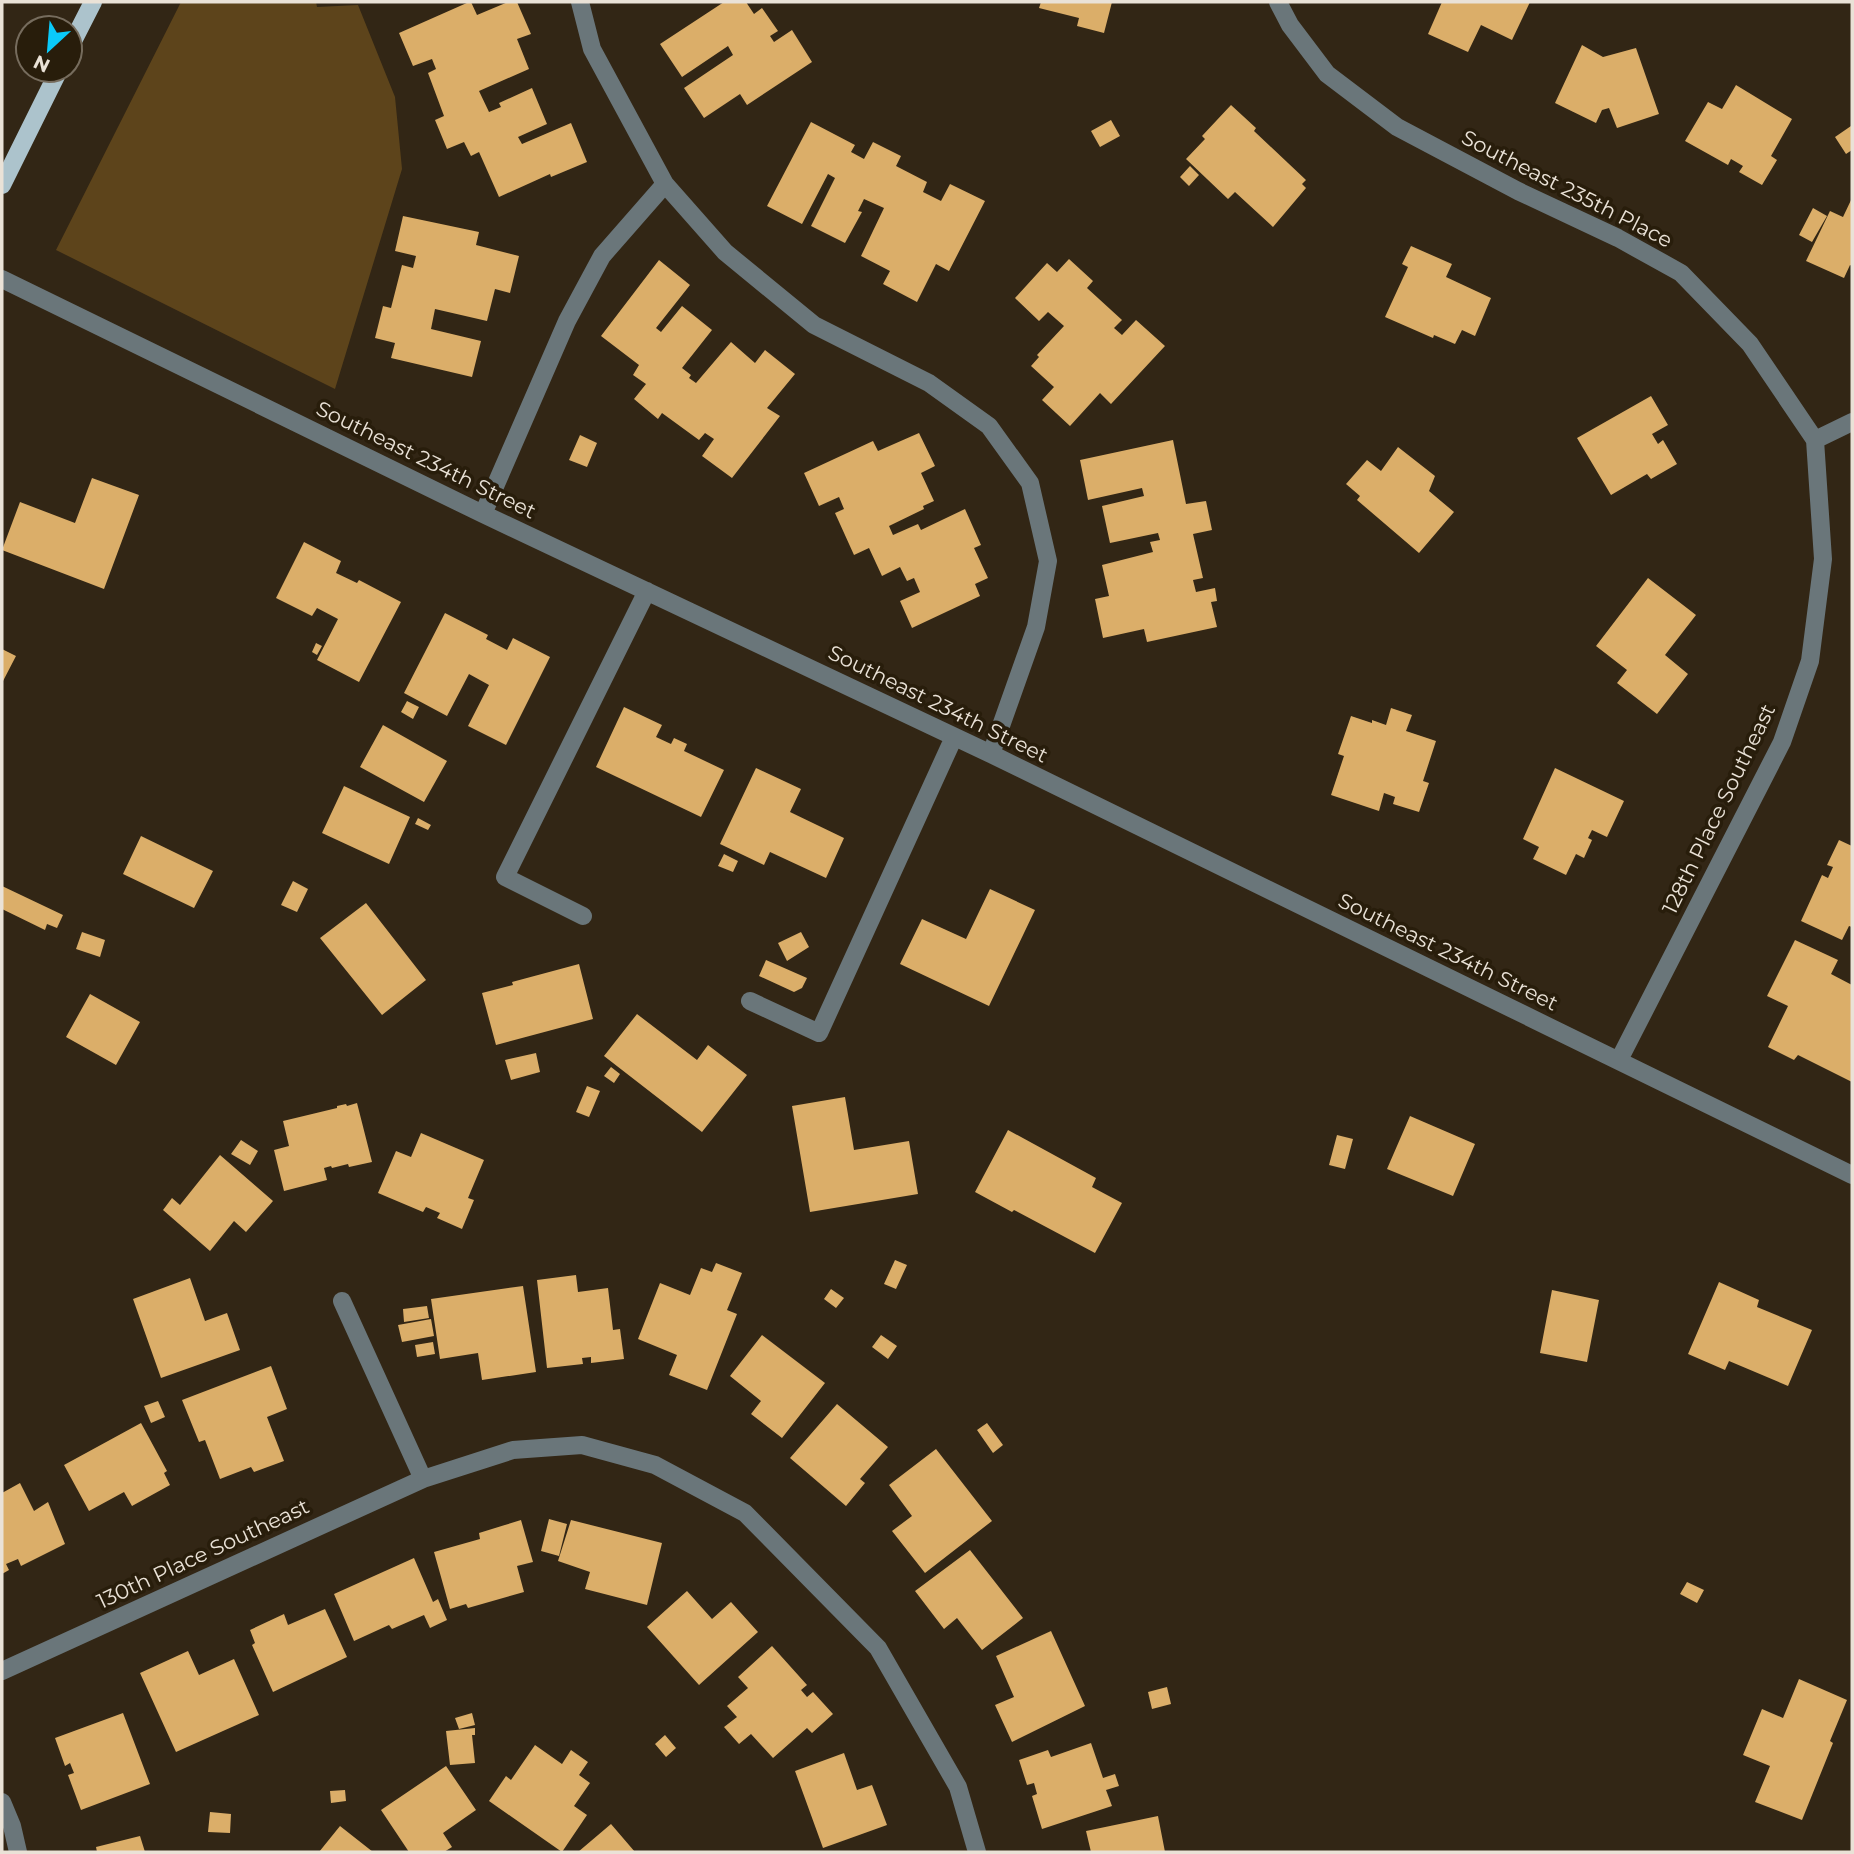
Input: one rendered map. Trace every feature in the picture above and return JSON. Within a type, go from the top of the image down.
[{"type":"main road","points":[[84,20],[93,2]]},
{"type":"main road","points":[[2,185],[52,84]]},
{"type":"street","points":[[580,2],[592,49],[665,184],[725,252],[814,325],[929,383],[989,426],[1030,483],[1048,561],[1036,627],[991,754]]},
{"type":"street","name":"Southeast 235th Place","points":[[1278,2],[1290,25],[1327,74],[1397,127],[1518,191],[1618,238],[1681,273],[1750,344],[1815,440]]},
{"type":"street","points":[[484,514],[567,321],[602,256],[665,184]]},
{"type":"street","name":"Southeast 234th Street","points":[[2,279],[484,514],[991,754],[1852,1175]]},
{"type":"street","points":[[1815,440],[1852,422]]},
{"type":"street","name":"128th Place Southeast","points":[[1619,1060],[1782,742],[1810,661],[1823,559],[1815,440]]},
{"type":"street","points":[[583,916],[505,877],[647,591]]},
{"type":"street","points":[[750,1001],[820,1033],[954,737]]},
{"type":"street","points":[[342,1301],[423,1479]]},
{"type":"street","name":"130th Place Southeast","points":[[2,1671],[423,1479],[513,1450],[582,1445],[655,1465],[745,1513],[878,1648],[958,1787],[977,1852]]},
{"type":"street","points":[[2,1802],[12,1826],[18,1852]]},
{"type":"shaded area","points":[[181,2],[316,2],[317,7],[358,5],[395,97],[402,169],[335,389],[56,250]]},
{"type":"building","points":[[469,2],[477,15],[508,2],[517,2],[531,34],[517,39],[529,69],[479,91],[489,112],[501,107],[499,103],[532,88],[547,124],[518,137],[522,144],[571,123],[587,162],[551,177],[550,174],[499,197],[479,152],[471,156],[464,142],[447,149],[435,120],[444,116],[428,73],[436,69],[432,59],[413,66],[399,33]]},
{"type":"building","points":[[724,2],[746,2],[754,14],[762,8],[778,31],[770,36],[774,42],[792,30],[812,62],[747,105],[740,94],[704,118],[684,88],[733,55],[728,46],[682,77],[660,44]]},
{"type":"building","points":[[1041,2],[1112,2],[1104,33],[1077,26],[1079,18],[1039,8]]},
{"type":"building","points":[[1442,2],[1530,2],[1512,40],[1481,25],[1468,52],[1428,34]]},
{"type":"building","points":[[1582,45],[1603,57],[1636,48],[1659,114],[1617,128],[1609,108],[1602,110],[1596,123],[1555,103]]},
{"type":"building","points":[[1736,85],[1792,119],[1771,156],[1777,160],[1762,185],[1739,172],[1743,166],[1731,159],[1728,165],[1685,141],[1708,102],[1722,109]]},
{"type":"building","points":[[1231,105],[1256,128],[1254,131],[1306,180],[1302,184],[1306,188],[1273,227],[1235,192],[1228,199],[1186,159],[1205,139],[1202,136]]},
{"type":"building","points":[[1111,120],[1120,136],[1100,147],[1091,131]]},
{"type":"building","points":[[811,122],[855,145],[851,152],[864,159],[873,142],[901,156],[896,166],[927,182],[923,192],[941,201],[950,184],[985,201],[949,271],[936,264],[917,302],[883,284],[890,271],[861,256],[884,208],[864,199],[858,211],[862,212],[845,243],[811,226],[835,178],[828,174],[802,224],[767,206]]},
{"type":"building","points":[[1851,126],[1852,150],[1846,154],[1835,137]]},
{"type":"building","points":[[1190,166],[1199,175],[1189,186],[1180,177]]},
{"type":"building","points":[[1852,198],[1852,266],[1850,265],[1844,278],[1806,261],[1830,211],[1843,217]]},
{"type":"building","points":[[1813,208],[1827,216],[1812,242],[1799,235]]},
{"type":"building","points":[[403,216],[479,232],[476,245],[519,256],[510,293],[495,289],[487,321],[435,309],[431,329],[481,341],[472,377],[391,358],[395,343],[375,338],[383,306],[391,308],[402,265],[413,268],[416,256],[395,251]]},
{"type":"building","points":[[1411,246],[1452,264],[1446,277],[1491,298],[1475,336],[1462,330],[1455,344],[1434,335],[1433,338],[1385,317],[1408,267],[1402,264]]},
{"type":"building","points":[[1069,259],[1093,281],[1087,288],[1122,320],[1114,328],[1122,335],[1136,320],[1165,346],[1111,404],[1100,393],[1070,426],[1042,400],[1054,387],[1031,366],[1039,357],[1037,355],[1064,326],[1048,312],[1039,321],[1015,298],[1047,263],[1057,272]]},
{"type":"building","points":[[659,260],[690,285],[656,328],[661,332],[682,306],[712,330],[682,368],[691,375],[689,378],[696,383],[731,342],[755,363],[765,350],[795,374],[767,408],[780,416],[732,478],[702,456],[714,439],[705,433],[699,440],[662,413],[658,419],[634,399],[646,384],[633,375],[639,365],[601,336]]},
{"type":"building","points":[[1651,396],[1668,425],[1652,434],[1658,444],[1663,440],[1677,464],[1651,479],[1647,474],[1611,495],[1577,438]]},
{"type":"building","points":[[919,433],[935,466],[921,473],[934,501],[923,506],[924,509],[889,526],[893,535],[918,524],[921,530],[965,509],[981,545],[974,548],[988,578],[975,584],[980,596],[912,628],[900,601],[920,592],[914,578],[907,581],[900,567],[882,576],[869,548],[854,555],[835,513],[844,509],[839,497],[819,506],[804,473],[873,441],[878,451]]},
{"type":"building","points":[[580,435],[597,443],[587,467],[569,460]]},
{"type":"building","points":[[1173,440],[1186,504],[1206,501],[1212,530],[1193,534],[1203,578],[1193,580],[1196,592],[1215,588],[1217,601],[1211,602],[1217,627],[1147,642],[1144,629],[1103,638],[1095,599],[1109,596],[1102,565],[1153,552],[1150,542],[1160,540],[1158,533],[1110,543],[1102,506],[1144,496],[1142,488],[1088,500],[1080,460]]},
{"type":"building","points":[[1398,447],[1435,476],[1429,491],[1454,512],[1419,553],[1357,500],[1360,496],[1346,484],[1367,460],[1381,471]]},
{"type":"building","points":[[92,478],[139,495],[104,589],[2,550],[20,502],[75,523]]},
{"type":"building","points":[[304,542],[341,561],[336,573],[357,583],[359,580],[401,602],[359,682],[317,660],[338,619],[317,608],[312,616],[276,598]]},
{"type":"building","points":[[1648,578],[1696,615],[1665,655],[1688,674],[1657,714],[1617,683],[1627,670],[1596,646]]},
{"type":"building","points":[[445,613],[488,635],[486,639],[507,650],[513,638],[550,657],[506,745],[468,726],[489,685],[469,674],[447,716],[404,693]]},
{"type":"building","points":[[316,643],[322,646],[317,655],[312,652]]},
{"type":"building","points":[[2,649],[16,656],[2,683]]},
{"type":"building","points":[[407,701],[419,707],[413,719],[401,712]]},
{"type":"building","points":[[624,707],[662,725],[656,737],[671,744],[674,738],[687,744],[684,751],[724,770],[701,817],[596,767]]},
{"type":"building","points":[[1391,708],[1412,715],[1406,731],[1436,741],[1423,781],[1429,783],[1419,812],[1393,804],[1395,797],[1384,793],[1379,811],[1331,795],[1344,756],[1338,754],[1351,716],[1386,725]]},
{"type":"building","points":[[383,725],[447,761],[424,802],[360,767]]},
{"type":"building","points":[[756,768],[801,789],[790,812],[844,838],[826,878],[770,852],[764,865],[720,844]]},
{"type":"building","points":[[1555,768],[1624,801],[1607,837],[1592,830],[1588,838],[1592,840],[1584,858],[1576,854],[1566,875],[1533,859],[1539,847],[1523,839]]},
{"type":"building","points":[[344,786],[410,817],[389,864],[322,833]]},
{"type":"building","points":[[418,818],[431,825],[428,830],[415,824]]},
{"type":"building","points":[[141,836],[213,871],[194,908],[123,874]]},
{"type":"building","points":[[1839,840],[1852,846],[1852,927],[1849,926],[1842,940],[1801,921],[1822,875],[1828,878],[1833,867],[1827,865]]},
{"type":"building","points":[[724,854],[738,861],[733,872],[718,866]]},
{"type":"building","points":[[293,881],[308,889],[297,912],[281,905]]},
{"type":"building","points":[[2,886],[63,915],[57,928],[47,924],[45,930],[2,909]]},
{"type":"building","points":[[990,889],[1035,910],[989,1006],[900,964],[922,919],[966,939]]},
{"type":"building","points":[[366,903],[426,980],[382,1015],[320,938]]},
{"type":"building","points":[[82,932],[105,940],[100,957],[76,949]]},
{"type":"building","points":[[801,932],[809,947],[787,961],[778,943]]},
{"type":"building","points":[[1795,940],[1838,960],[1831,974],[1852,985],[1852,1082],[1798,1055],[1794,1060],[1768,1047],[1788,1006],[1767,996]]},
{"type":"building","points":[[766,960],[807,978],[802,988],[794,992],[759,976]]},
{"type":"building","points":[[579,964],[593,1019],[496,1045],[482,993]]},
{"type":"building","points":[[90,994],[140,1022],[116,1065],[66,1037]]},
{"type":"building","points":[[637,1014],[697,1060],[708,1045],[747,1075],[702,1132],[604,1056]]},
{"type":"building","points":[[536,1053],[540,1072],[511,1080],[505,1060]]},
{"type":"building","points":[[611,1067],[620,1074],[614,1083],[604,1076]]},
{"type":"building","points":[[587,1086],[600,1091],[589,1117],[576,1112]]},
{"type":"building","points":[[845,1097],[854,1150],[909,1141],[918,1194],[810,1212],[792,1106]]},
{"type":"building","points":[[357,1103],[372,1162],[349,1167],[348,1164],[324,1168],[327,1180],[284,1191],[274,1150],[289,1146],[283,1121]]},
{"type":"building","points":[[1410,1116],[1475,1144],[1453,1196],[1387,1169]]},
{"type":"building","points":[[1008,1130],[1096,1178],[1092,1187],[1122,1203],[1095,1253],[975,1192]]},
{"type":"building","points":[[421,1133],[484,1160],[468,1198],[474,1200],[462,1229],[437,1218],[440,1213],[426,1207],[423,1212],[378,1193],[396,1151],[411,1157]]},
{"type":"building","points":[[1337,1135],[1353,1139],[1345,1169],[1329,1165]]},
{"type":"building","points":[[241,1140],[258,1151],[250,1165],[231,1154]]},
{"type":"building","points":[[220,1155],[273,1201],[246,1232],[234,1221],[210,1251],[163,1210],[172,1198],[180,1205]]},
{"type":"building","points":[[895,1260],[907,1265],[896,1289],[884,1284]]},
{"type":"building","points":[[716,1263],[742,1273],[727,1310],[737,1314],[707,1390],[669,1375],[677,1355],[638,1339],[660,1283],[690,1295],[701,1268],[712,1272]]},
{"type":"building","points":[[576,1275],[578,1292],[608,1288],[613,1330],[620,1329],[624,1359],[591,1363],[591,1357],[582,1358],[583,1364],[547,1368],[537,1280]]},
{"type":"building","points":[[190,1278],[205,1321],[227,1313],[240,1350],[161,1378],[133,1299]]},
{"type":"building","points":[[1719,1282],[1759,1300],[1757,1307],[1812,1330],[1788,1386],[1729,1361],[1725,1370],[1688,1354]]},
{"type":"building","points":[[523,1286],[536,1372],[482,1380],[478,1353],[440,1359],[431,1299]]},
{"type":"building","points":[[831,1289],[844,1298],[836,1308],[824,1299]]},
{"type":"building","points":[[1552,1290],[1599,1300],[1587,1362],[1540,1353]]},
{"type":"building","points":[[427,1306],[429,1318],[404,1322],[403,1309]]},
{"type":"building","points":[[431,1319],[434,1336],[402,1342],[398,1325]]},
{"type":"building","points":[[762,1335],[825,1383],[782,1438],[751,1414],[761,1401],[730,1376]]},
{"type":"building","points":[[881,1335],[897,1346],[888,1359],[872,1347]]},
{"type":"building","points":[[433,1342],[435,1354],[417,1357],[415,1345]]},
{"type":"building","points":[[271,1366],[287,1409],[267,1417],[284,1461],[254,1472],[251,1467],[220,1479],[205,1440],[199,1442],[182,1400]]},
{"type":"building","points":[[158,1401],[165,1417],[151,1423],[144,1406]]},
{"type":"building","points":[[837,1404],[888,1447],[860,1479],[865,1483],[846,1506],[790,1458]]},
{"type":"building","points":[[141,1423],[167,1471],[164,1473],[170,1485],[132,1506],[124,1492],[89,1511],[64,1465]]},
{"type":"building","points":[[987,1423],[1003,1445],[993,1453],[977,1430]]},
{"type":"building","points":[[936,1449],[992,1521],[925,1573],[892,1531],[912,1516],[889,1485]]},
{"type":"building","points":[[20,1483],[34,1511],[48,1502],[65,1544],[21,1566],[18,1559],[6,1564],[9,1570],[2,1574],[2,1493]]},
{"type":"building","points":[[549,1519],[567,1524],[559,1556],[541,1551]]},
{"type":"building","points":[[521,1520],[533,1562],[517,1566],[524,1592],[468,1608],[466,1604],[450,1609],[434,1552],[480,1539],[479,1533]]},
{"type":"building","points":[[571,1520],[662,1543],[647,1605],[585,1589],[590,1572],[558,1561]]},
{"type":"building","points":[[970,1550],[1023,1618],[982,1650],[957,1618],[944,1629],[915,1591]]},
{"type":"building","points":[[414,1558],[433,1602],[438,1599],[447,1620],[430,1628],[424,1615],[392,1629],[389,1625],[354,1641],[334,1594]]},
{"type":"building","points":[[1687,1582],[1704,1590],[1697,1603],[1680,1594]]},
{"type":"building","points":[[687,1591],[712,1619],[731,1602],[758,1632],[699,1685],[647,1627]]},
{"type":"building","points":[[325,1609],[347,1657],[273,1692],[252,1645],[255,1643],[250,1630],[284,1614],[288,1625]]},
{"type":"building","points":[[1051,1631],[1085,1706],[1012,1742],[995,1705],[1014,1697],[996,1656]]},
{"type":"building","points":[[772,1646],[807,1685],[801,1690],[807,1697],[813,1692],[833,1714],[812,1733],[807,1728],[773,1758],[751,1734],[739,1744],[724,1727],[737,1717],[727,1706],[748,1688],[738,1677]]},
{"type":"building","points":[[188,1651],[199,1675],[234,1659],[259,1715],[176,1752],[140,1673]]},
{"type":"building","points":[[1799,1679],[1847,1700],[1802,1820],[1755,1802],[1770,1766],[1743,1755],[1762,1709],[1783,1718]]},
{"type":"building","points":[[1167,1687],[1171,1704],[1152,1709],[1148,1692]]},
{"type":"building","points":[[123,1713],[150,1784],[81,1810],[68,1775],[74,1773],[70,1763],[65,1766],[55,1738]]},
{"type":"building","points":[[472,1713],[475,1725],[459,1729],[455,1718]]},
{"type":"building","points":[[475,1728],[475,1735],[472,1735],[475,1763],[450,1765],[446,1731]]},
{"type":"building","points":[[665,1735],[676,1748],[666,1757],[655,1744]]},
{"type":"building","points":[[1091,1743],[1103,1778],[1115,1774],[1119,1786],[1106,1790],[1112,1806],[1042,1829],[1032,1796],[1037,1794],[1034,1783],[1027,1785],[1019,1760],[1048,1750],[1051,1757]]},
{"type":"building","points":[[535,1745],[562,1764],[571,1750],[588,1762],[579,1775],[590,1783],[574,1806],[587,1815],[562,1852],[489,1801],[506,1776],[511,1780]]},
{"type":"building","points":[[844,1753],[857,1790],[872,1785],[887,1825],[823,1848],[795,1771]]},
{"type":"building","points":[[446,1766],[476,1810],[443,1833],[452,1847],[444,1852],[409,1852],[381,1810]]},
{"type":"building","points":[[345,1790],[346,1801],[331,1803],[330,1791]]},
{"type":"building","points":[[210,1812],[231,1814],[230,1833],[208,1832]]},
{"type":"building","points":[[1158,1816],[1165,1852],[1091,1852],[1086,1831]]},
{"type":"building","points":[[611,1824],[635,1852],[578,1852]]},
{"type":"building","points":[[340,1826],[373,1852],[319,1852]]},
{"type":"building","points":[[140,1836],[145,1852],[97,1852],[96,1847]]}]
